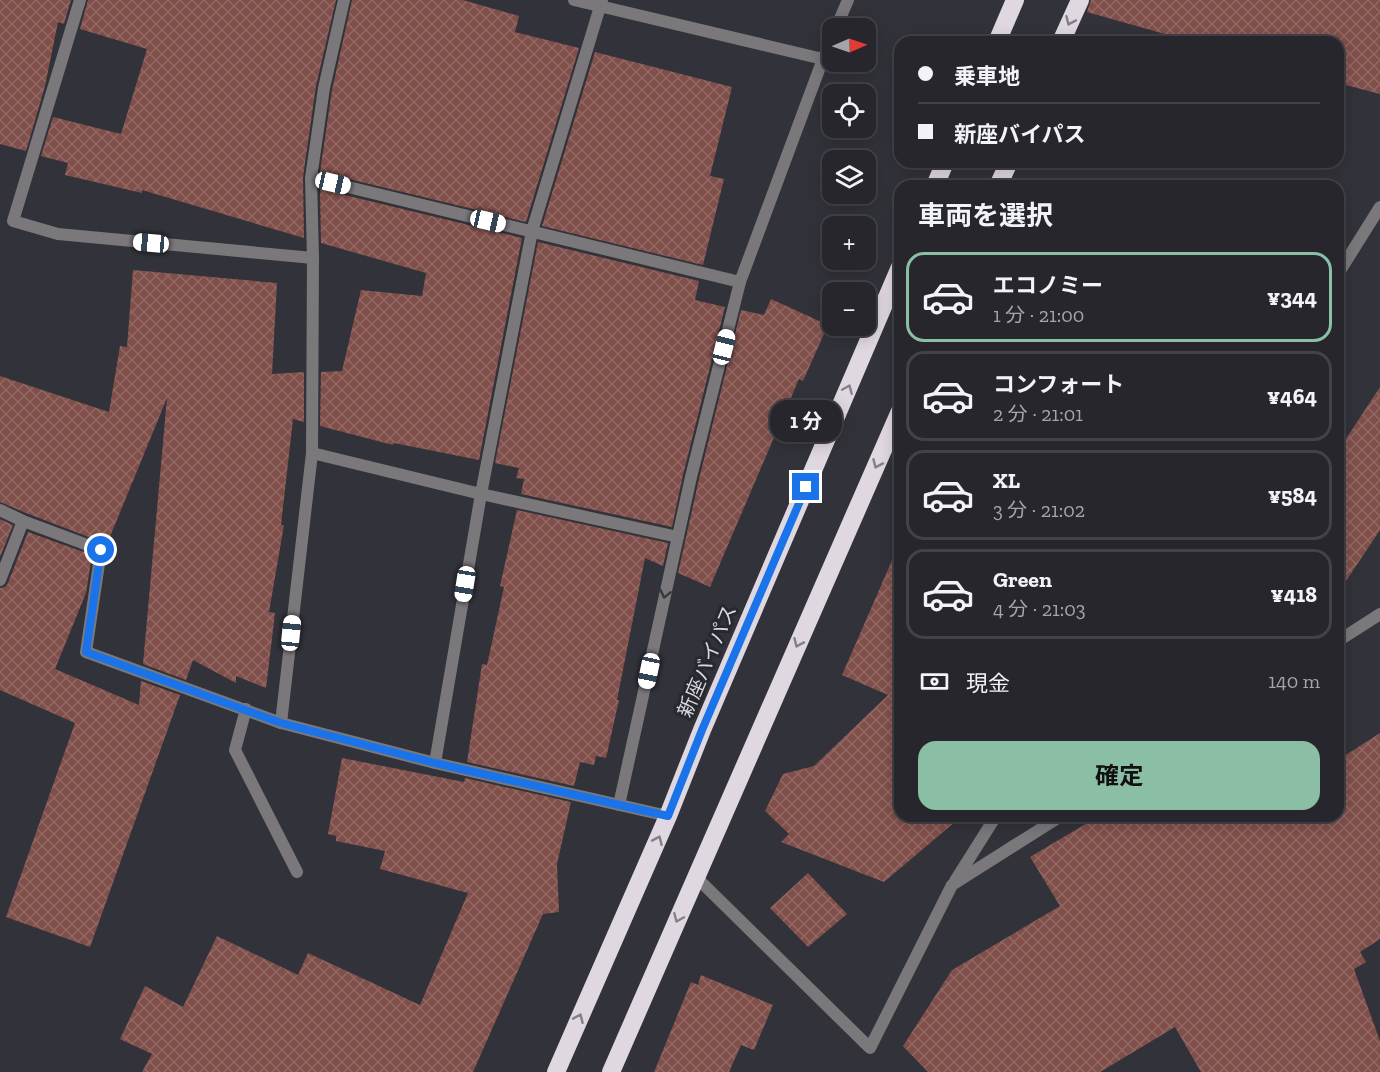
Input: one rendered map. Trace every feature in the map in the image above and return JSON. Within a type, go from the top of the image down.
[{"type":"highway","points":[[1000,36],[1015,0]]},
{"type":"highway","points":[[1064,36],[1080,0]]},
{"type":"highway","name":"新座バイパス","points":[[556,1072],[668,816],[702,730],[894,281]]},
{"type":"highway","points":[[611,1072],[894,425]]},
{"type":"street","points":[[80,0],[13,221],[58,234],[313,258]]},
{"type":"street","points":[[281,723],[312,453],[311,178],[324,88],[344,0]]},
{"type":"street","points":[[574,0],[601,3],[822,59]]},
{"type":"street","points":[[840,18],[848,0]]},
{"type":"street","points":[[435,763],[481,494],[532,231],[601,3]]},
{"type":"street","points":[[619,805],[691,477],[740,282],[822,62]]},
{"type":"street","points":[[311,178],[740,282]]},
{"type":"street","points":[[1344,264],[1380,207]]},
{"type":"street","points":[[312,453],[481,494],[678,537]]},
{"type":"street","points":[[0,510],[101,550],[86,652],[281,723],[435,763],[668,816]]},
{"type":"street","points":[[0,580],[23,521]]},
{"type":"street","points":[[1344,637],[1380,614]]},
{"type":"street","points":[[246,709],[235,750],[297,872]]},
{"type":"street","points":[[696,877],[870,1048],[952,885],[992,822]]},
{"type":"street","points":[[952,885],[1052,822]]},
{"type":"building","points":[[0,0],[71,0],[64,24],[58,22],[45,86],[26,151],[0,144]]},
{"type":"building","points":[[88,0],[336,0],[316,86],[303,177],[304,238],[142,190],[142,193],[65,175],[68,163],[41,156],[53,117],[121,134],[147,49],[80,29]]},
{"type":"building","points":[[352,0],[463,0],[519,16],[515,32],[579,48],[526,222],[320,172],[332,90]]},
{"type":"building","points":[[1091,0],[1380,0],[1380,94],[1344,85],[1344,36],[1172,36],[1087,12]]},
{"type":"building","points":[[595,52],[732,87],[710,176],[724,179],[703,265],[542,226]]},
{"type":"building","points":[[320,189],[522,238],[479,460],[394,443],[393,445],[320,426],[321,372],[342,371],[361,290],[422,296],[426,273],[321,243]]},
{"type":"building","points":[[538,242],[699,281],[695,300],[725,307],[672,527],[521,494],[524,479],[516,478],[519,468],[495,463]]},
{"type":"building","points":[[133,270],[277,283],[272,374],[304,372],[304,422],[293,419],[281,525],[284,525],[269,612],[275,613],[266,688],[236,676],[236,683],[193,660],[186,680],[143,664],[167,398],[107,544],[0,502],[0,376],[109,412],[120,346],[127,347]]},
{"type":"building","points":[[771,299],[822,322],[823,336],[803,381],[799,379],[710,587],[678,573],[741,310],[764,315]]},
{"type":"building","points":[[1380,387],[1380,530],[1344,584],[1344,442]]},
{"type":"building","points":[[517,510],[668,543],[663,566],[645,558],[606,758],[596,756],[594,765],[580,762],[574,786],[467,762],[482,664],[487,665],[504,587],[500,586]]},
{"type":"building","points":[[0,519],[13,525],[0,557]]},
{"type":"building","points":[[28,532],[92,555],[86,593],[55,669],[139,705],[141,681],[180,695],[90,947],[6,917],[75,723],[0,690],[0,588],[5,587],[8,583]]},
{"type":"building","points":[[894,556],[894,822],[955,822],[884,882],[781,842],[789,834],[765,811],[783,774],[814,766],[888,695],[842,675]]},
{"type":"building","points":[[1380,733],[1380,939],[1360,952],[1366,962],[1354,969],[1380,1041],[1380,1072],[1201,1072],[1175,1027],[1100,1072],[928,1072],[903,1046],[952,970],[1060,906],[1030,857],[1089,822],[1344,822],[1344,756]]},
{"type":"building","points":[[342,758],[464,782],[465,778],[571,802],[557,864],[559,912],[543,914],[473,1072],[142,1072],[152,1054],[120,1039],[145,986],[183,1007],[217,936],[298,975],[308,953],[420,1005],[468,893],[380,869],[385,851],[336,841],[336,836],[328,834]]},
{"type":"building","points":[[808,873],[847,914],[808,947],[770,908]]},
{"type":"building","points":[[701,975],[773,1005],[754,1050],[741,1045],[729,1072],[654,1072],[691,982],[698,985]]},
{"type":"route","points":[[101,550],[86,652],[281,723],[435,763],[668,816],[702,730],[806,487]]}]
